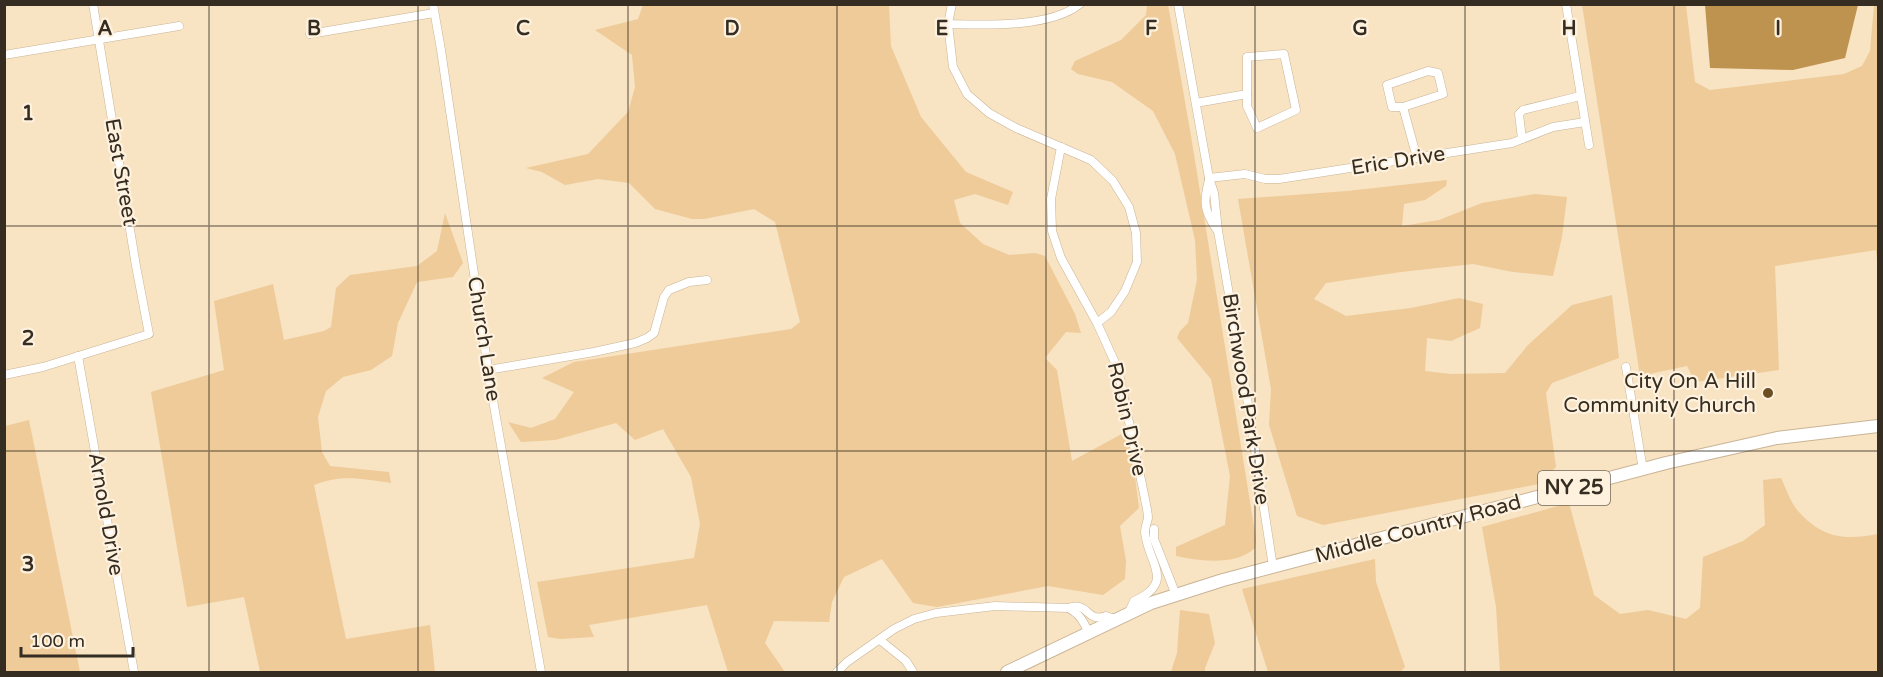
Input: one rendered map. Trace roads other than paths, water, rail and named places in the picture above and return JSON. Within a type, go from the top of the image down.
[{"type":"main road","name":"Middle Country Road","points":[[1007,672],[1151,603],[1223,580],[1643,470],[1777,438],[1878,426]]},
{"type":"street","name":"East Street","points":[[78,356],[149,334],[93,4]]},
{"type":"street","points":[[952,4],[948,24],[954,67],[967,94],[989,113],[1016,128],[1091,160],[1113,181],[1130,207],[1136,233],[1137,262],[1125,291],[1111,312],[1097,323]]},
{"type":"street","points":[[948,24],[991,25],[1043,20],[1071,12],[1080,4]]},
{"type":"street","name":"Birchwood Park Drive","points":[[1178,4],[1209,178],[1217,190],[1219,201],[1221,213],[1218,231],[1273,567]]},
{"type":"street","points":[[1566,4],[1589,145]]},
{"type":"street","points":[[310,34],[434,9]]},
{"type":"street","name":"Church Lane","points":[[434,9],[488,370],[541,672]]},
{"type":"street","points":[[4,56],[179,26]]},
{"type":"street","points":[[1284,54],[1296,110],[1257,128],[1247,106],[1246,94],[1247,57],[1284,54]]},
{"type":"street","points":[[1428,71],[1438,73],[1443,94],[1403,107],[1392,107],[1387,85],[1428,71]]},
{"type":"street","points":[[1196,103],[1246,94]]},
{"type":"street","points":[[1522,139],[1519,114],[1523,110],[1580,96]]},
{"type":"street","points":[[1403,107],[1417,158]]},
{"type":"street","name":"Eric Drive","points":[[1209,178],[1245,174],[1265,179],[1279,179],[1512,143],[1553,127],[1584,122]]},
{"type":"street","name":"Robin Drive","points":[[1061,147],[1051,199],[1052,231],[1061,258],[1097,323],[1118,369],[1148,517],[1162,549],[1163,560],[1176,595]]},
{"type":"street","name":"Birchwood Park Drive","points":[[1209,178],[1204,198],[1207,215],[1218,231]]},
{"type":"street","points":[[488,370],[635,343],[654,333],[664,297],[669,290],[689,282],[707,280]]},
{"type":"street","points":[[4,375],[78,356]]},
{"type":"street","name":"Arnold Drive","points":[[78,356],[134,672]]},
{"type":"street","points":[[1626,367],[1643,470]]},
{"type":"street","name":"Robin Drive","points":[[1129,613],[1134,601],[1148,596],[1156,581],[1157,572],[1145,531],[1148,517]]},
{"type":"street","points":[[837,672],[847,662],[894,629],[914,619],[936,613],[995,606],[1068,608],[1078,606],[1084,608],[1093,617],[1106,616],[1115,619]]},
{"type":"street","points":[[1068,608],[1083,619],[1089,633]]},
{"type":"street","points":[[880,640],[906,661],[913,672]]},
{"type":"place","name":"City On A Hill Community Church","points":[[1768,393]]}]
